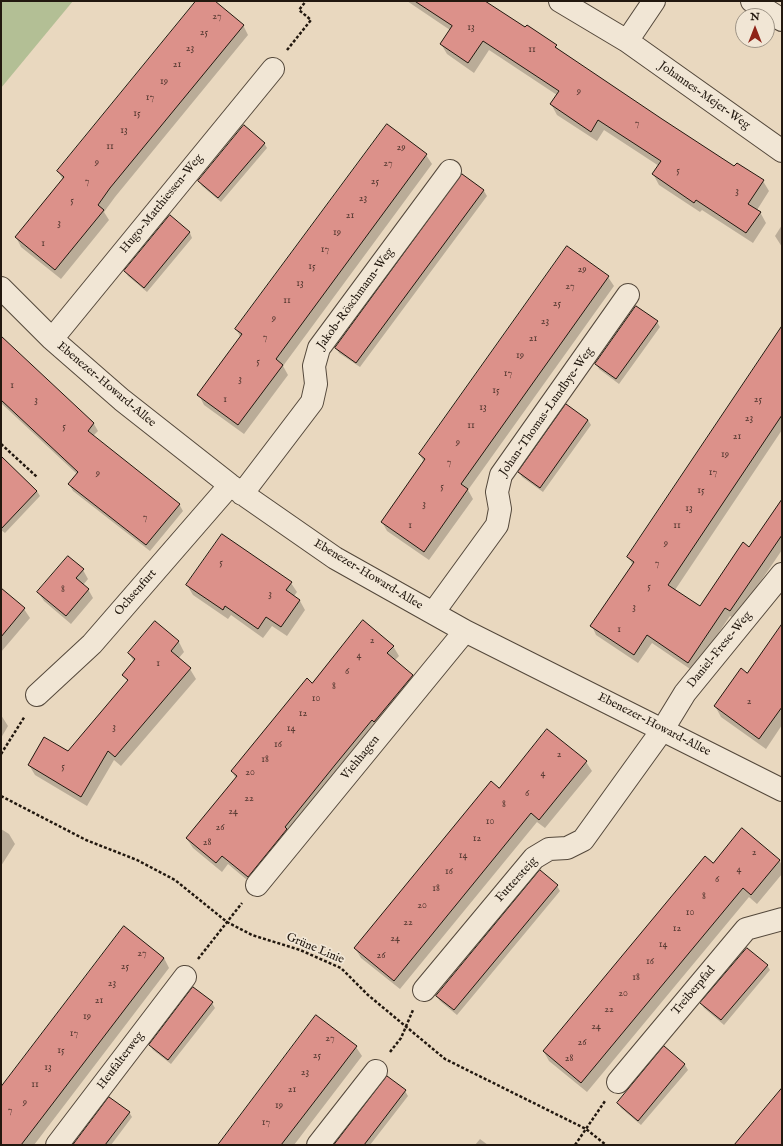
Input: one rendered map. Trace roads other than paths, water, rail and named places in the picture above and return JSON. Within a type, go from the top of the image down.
[{"type":"street","name":"Johannes-Mejer-Weg","points":[[560,1],[627,41],[782,150]]},
{"type":"street","points":[[627,41],[654,1]]},
{"type":"street","points":[[752,1],[780,14]]},
{"type":"street","name":"Hugo-Matthiessen-Weg","points":[[52,339],[272,69]]},
{"type":"street","name":"Jakob-Röschmann-Weg","points":[[236,490],[312,402],[316,384],[314,366],[319,348],[450,171]]},
{"type":"street","name":"Johan-Thomas-Lundbye-Weg","points":[[432,613],[497,525],[500,509],[497,492],[501,475],[628,295]]},
{"type":"street","name":"Ebenezer-Howard-Allee","points":[[5,300],[122,400],[236,490],[335,558],[465,631],[782,790]]},
{"type":"street","name":"Ochsenfurt","points":[[37,695],[92,644],[236,490]]},
{"type":"street","name":"Daniel-Frese-Weg","points":[[663,730],[685,693],[782,574]]},
{"type":"street","name":"Viehhagen","points":[[257,885],[465,631]]},
{"type":"street","name":"Futtersteig","points":[[424,990],[534,858],[549,849],[567,848],[583,840],[663,730]]},
{"type":"street","name":"Treiberpfad","points":[[618,1082],[746,929],[782,919]]},
{"type":"street","name":"Heufalterweg","points":[[57,1145],[185,977]]},
{"type":"street","points":[[318,1145],[376,1071]]}]
